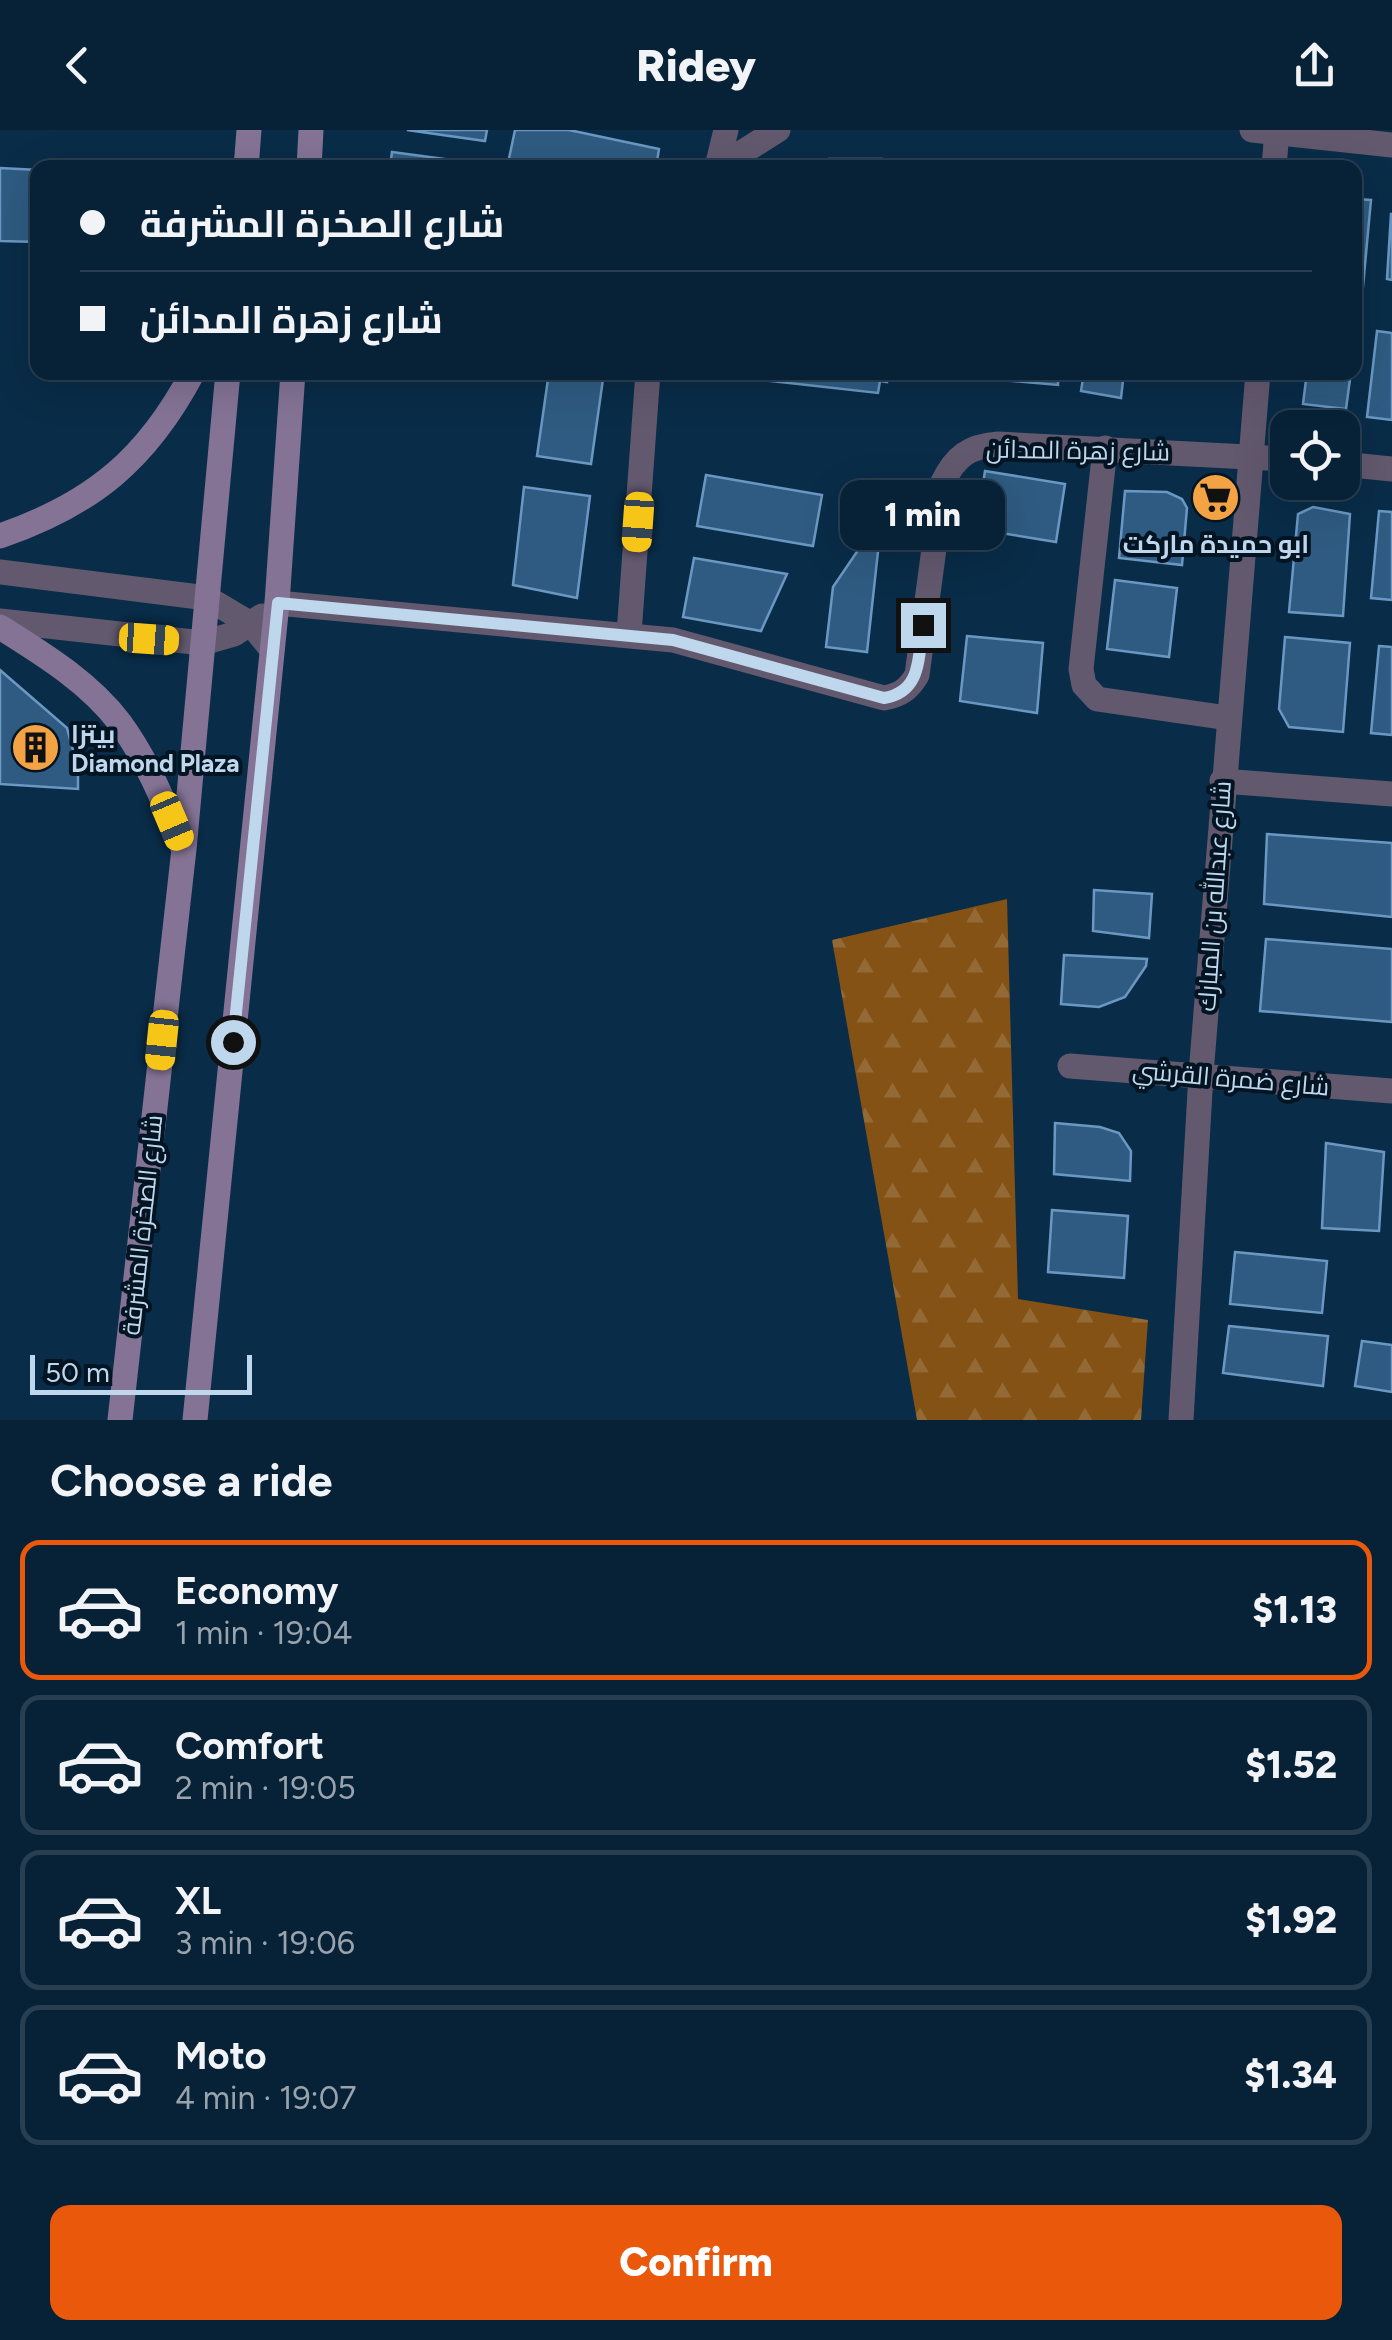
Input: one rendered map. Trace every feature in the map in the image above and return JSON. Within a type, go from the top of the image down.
[{"type":"main road","points":[[247,160],[249,130]]},
{"type":"main road","points":[[309,160],[312,130]]},
{"type":"main road","points":[[0,536],[61,509],[140,454],[170,416],[189,380]]},
{"type":"main road","name":"شارع الصخرة المشرفة","points":[[120,1420],[184,850],[227,380]]},
{"type":"main road","points":[[195,1420],[278,603],[293,380]]},
{"type":"main road","points":[[0,624],[59,665],[119,721],[146,764],[184,850]]},
{"type":"street","points":[[719,160],[726,130]]},
{"type":"street","points":[[729,160],[778,130]]},
{"type":"street","points":[[1273,160],[1269,131],[1392,145]]},
{"type":"street","points":[[630,634],[647,380]]},
{"type":"street","name":"شارع عبدالله بن المبارك","points":[[1181,1420],[1222,781],[1257,380]]},
{"type":"street","name":"شارع زهرة المدائن","points":[[278,603],[630,634],[716,650],[884,698],[898,696],[910,688],[916,676],[943,482],[963,453],[980,445],[1270,457]]},
{"type":"street","points":[[1105,448],[1080,668],[1084,685],[1097,699],[1228,718]]},
{"type":"street","points":[[1360,466],[1392,469]]},
{"type":"street","points":[[0,572],[207,598],[250,624],[272,650]]},
{"type":"street","points":[[0,624],[203,643],[250,624],[278,603]]},
{"type":"street","points":[[1222,781],[1392,794]]},
{"type":"street","name":"شارع ضمرة القرشي","points":[[1070,1066],[1392,1091]]},
{"type":"green space","points":[[1007,899],[1018,1299],[1148,1320],[1141,1420],[917,1420],[832,940]]},
{"type":"building","points":[[407,130],[487,130],[485,141]]},
{"type":"building","points":[[515,130],[569,130],[659,149],[657,160],[509,160]]},
{"type":"building","points":[[392,152],[452,160],[391,160]]},
{"type":"building","points":[[0,168],[30,170],[30,242],[0,241]]},
{"type":"building","points":[[1362,199],[1371,200],[1362,297]]},
{"type":"building","points":[[1392,214],[1392,280],[1387,279]]},
{"type":"building","points":[[1377,331],[1392,333],[1392,420],[1367,417]]},
{"type":"building","points":[[548,380],[603,380],[591,464],[537,456]]},
{"type":"building","points":[[762,380],[887,380],[880,381],[878,393]]},
{"type":"building","points":[[1001,380],[1058,380],[1058,385]]},
{"type":"building","points":[[1083,380],[1123,380],[1121,398],[1081,391]]},
{"type":"building","points":[[1306,380],[1350,380],[1346,409],[1303,404]]},
{"type":"building","points":[[985,471],[1065,484],[1056,542],[976,529]]},
{"type":"building","points":[[706,475],[822,495],[813,546],[697,526]]},
{"type":"building","points":[[524,487],[590,496],[577,598],[513,585]]},
{"type":"building","points":[[1125,491],[1167,492],[1182,499],[1187,508],[1182,565],[1119,558]]},
{"type":"building","points":[[1313,507],[1350,514],[1343,616],[1289,612],[1298,514]]},
{"type":"building","points":[[1379,511],[1392,512],[1392,600],[1371,598]]},
{"type":"building","points":[[882,515],[867,652],[826,647],[833,587]]},
{"type":"building","points":[[694,558],[787,574],[761,631],[683,617]]},
{"type":"building","points":[[1115,580],[1177,588],[1169,657],[1107,649]]},
{"type":"building","points":[[967,636],[1043,643],[1037,713],[960,701]]},
{"type":"building","points":[[1285,637],[1350,643],[1343,732],[1289,727],[1279,709]]},
{"type":"building","points":[[1379,646],[1392,647],[1392,735],[1371,733]]},
{"type":"building","name":"بيتزا Diamond Plaza","points":[[0,670],[67,728],[78,769],[78,789],[0,784]]},
{"type":"building","points":[[1267,834],[1392,843],[1392,917],[1264,904]]},
{"type":"building","points":[[1094,890],[1152,894],[1149,938],[1093,931]]},
{"type":"building","points":[[1266,939],[1392,949],[1392,1022],[1260,1011]]},
{"type":"building","points":[[1064,955],[1147,959],[1125,997],[1099,1007],[1061,1004]]},
{"type":"building","points":[[1055,1123],[1119,1133],[1131,1151],[1130,1181],[1054,1174]]},
{"type":"building","points":[[1326,1143],[1384,1152],[1379,1231],[1322,1228]]},
{"type":"building","points":[[1052,1210],[1128,1216],[1124,1278],[1048,1272]]},
{"type":"building","points":[[1235,1252],[1327,1261],[1322,1313],[1230,1304]]},
{"type":"building","points":[[1229,1326],[1328,1336],[1323,1386],[1223,1373]]},
{"type":"building","points":[[1362,1341],[1392,1345],[1392,1392],[1355,1386]]},
{"type":"place","name":"ابو حميدة ماركت","points":[[1216,498]]},
{"type":"place","name":"بيتزا Diamond Plaza","points":[[36,748]]},
{"type":"route","points":[[233,1042],[278,603],[673,640],[884,698],[898,696],[910,688],[916,676],[923,625]]}]
